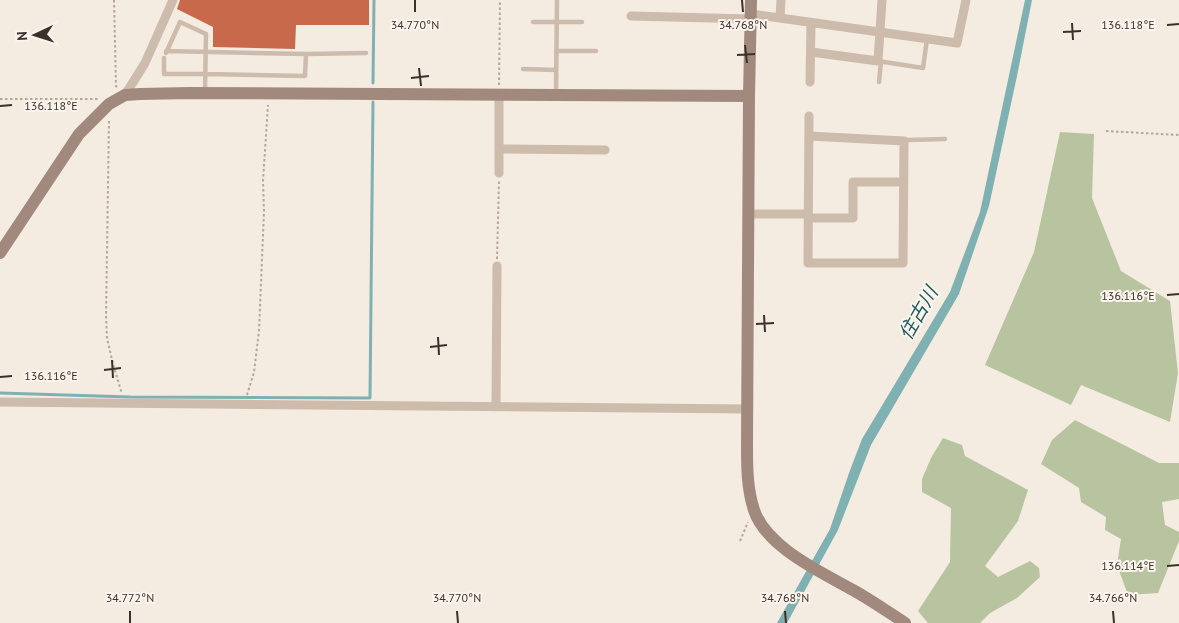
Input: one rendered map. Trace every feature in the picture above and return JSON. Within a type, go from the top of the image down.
[{"type":"street","points":[[125,96],[145,64],[173,0]]},
{"type":"street","points":[[751,0],[747,409],[748,481],[754,510],[763,527],[781,546],[905,623]]},
{"type":"street","points":[[780,0],[780,18]]},
{"type":"street","points":[[811,52],[879,62],[882,0]]},
{"type":"street","points":[[631,16],[751,16],[780,18],[957,43],[966,0]]},
{"type":"street","points":[[810,82],[811,23]]},
{"type":"street","points":[[0,253],[79,134],[109,104],[125,96],[140,94],[269,93],[749,96]]},
{"type":"street","points":[[499,94],[499,173]]},
{"type":"street","points":[[809,116],[808,263],[902,263],[904,141],[809,136]]},
{"type":"street","points":[[499,149],[605,150]]},
{"type":"street","points":[[749,214],[853,218],[853,182],[903,182]]},
{"type":"street","points":[[496,266],[496,407]]},
{"type":"street","points":[[0,402],[747,409]]},
{"type":"lane","points":[[556,94],[557,0]]},
{"type":"lane","points":[[159,67],[180,22],[206,34],[205,93]]},
{"type":"lane","points":[[533,22],[582,22]]},
{"type":"lane","points":[[879,82],[879,62],[923,68],[926,39]]},
{"type":"lane","points":[[166,51],[306,54],[366,53]]},
{"type":"lane","points":[[556,51],[596,51]]},
{"type":"lane","points":[[164,58],[164,74],[305,76],[306,54]]},
{"type":"lane","points":[[523,69],[556,70]]},
{"type":"lane","points":[[904,141],[945,139]]},
{"type":"path","points":[[114,0],[116,86],[125,96]]},
{"type":"path","points":[[499,94],[500,0]]},
{"type":"path","points":[[246,396],[254,372],[259,331],[264,211],[263,181],[269,93]]},
{"type":"path","points":[[0,99],[100,99],[109,104],[107,338],[123,396]]},
{"type":"path","points":[[1106,131],[1179,135]]},
{"type":"path","points":[[496,266],[499,173]]},
{"type":"path","points":[[740,541],[754,510]]},
{"type":"green space","points":[[1060,132],[1094,134],[1092,198],[1121,271],[1170,301],[1178,373],[1170,422],[1081,385],[1071,405],[985,365],[1034,252]]},
{"type":"green space","points":[[1075,420],[1159,463],[1179,463],[1179,499],[1162,502],[1165,525],[1179,532],[1179,541],[1158,593],[1128,595],[1117,565],[1121,539],[1105,530],[1106,517],[1081,502],[1079,488],[1041,464],[1052,440]]},
{"type":"green space","points":[[943,438],[962,445],[965,456],[1028,490],[1018,521],[985,566],[998,577],[1030,561],[1039,568],[1040,577],[1017,598],[990,613],[980,623],[928,623],[918,611],[950,562],[951,508],[922,492],[922,479],[931,458]]},
{"type":"water","points":[[1025,0],[1032,0],[989,206],[959,294],[871,445],[838,530],[787,623],[777,623],[830,529],[862,439],[950,292],[980,212]]},
{"type":"building","points":[[180,0],[369,0],[369,25],[296,25],[295,49],[213,47],[213,27],[177,9]]},
{"type":"waterway","points":[[373,83],[374,0]]},
{"type":"waterway","points":[[0,393],[130,397],[370,398],[373,102]]},
{"type":"water label","name":"住古川","points":[[918,313]]}]
